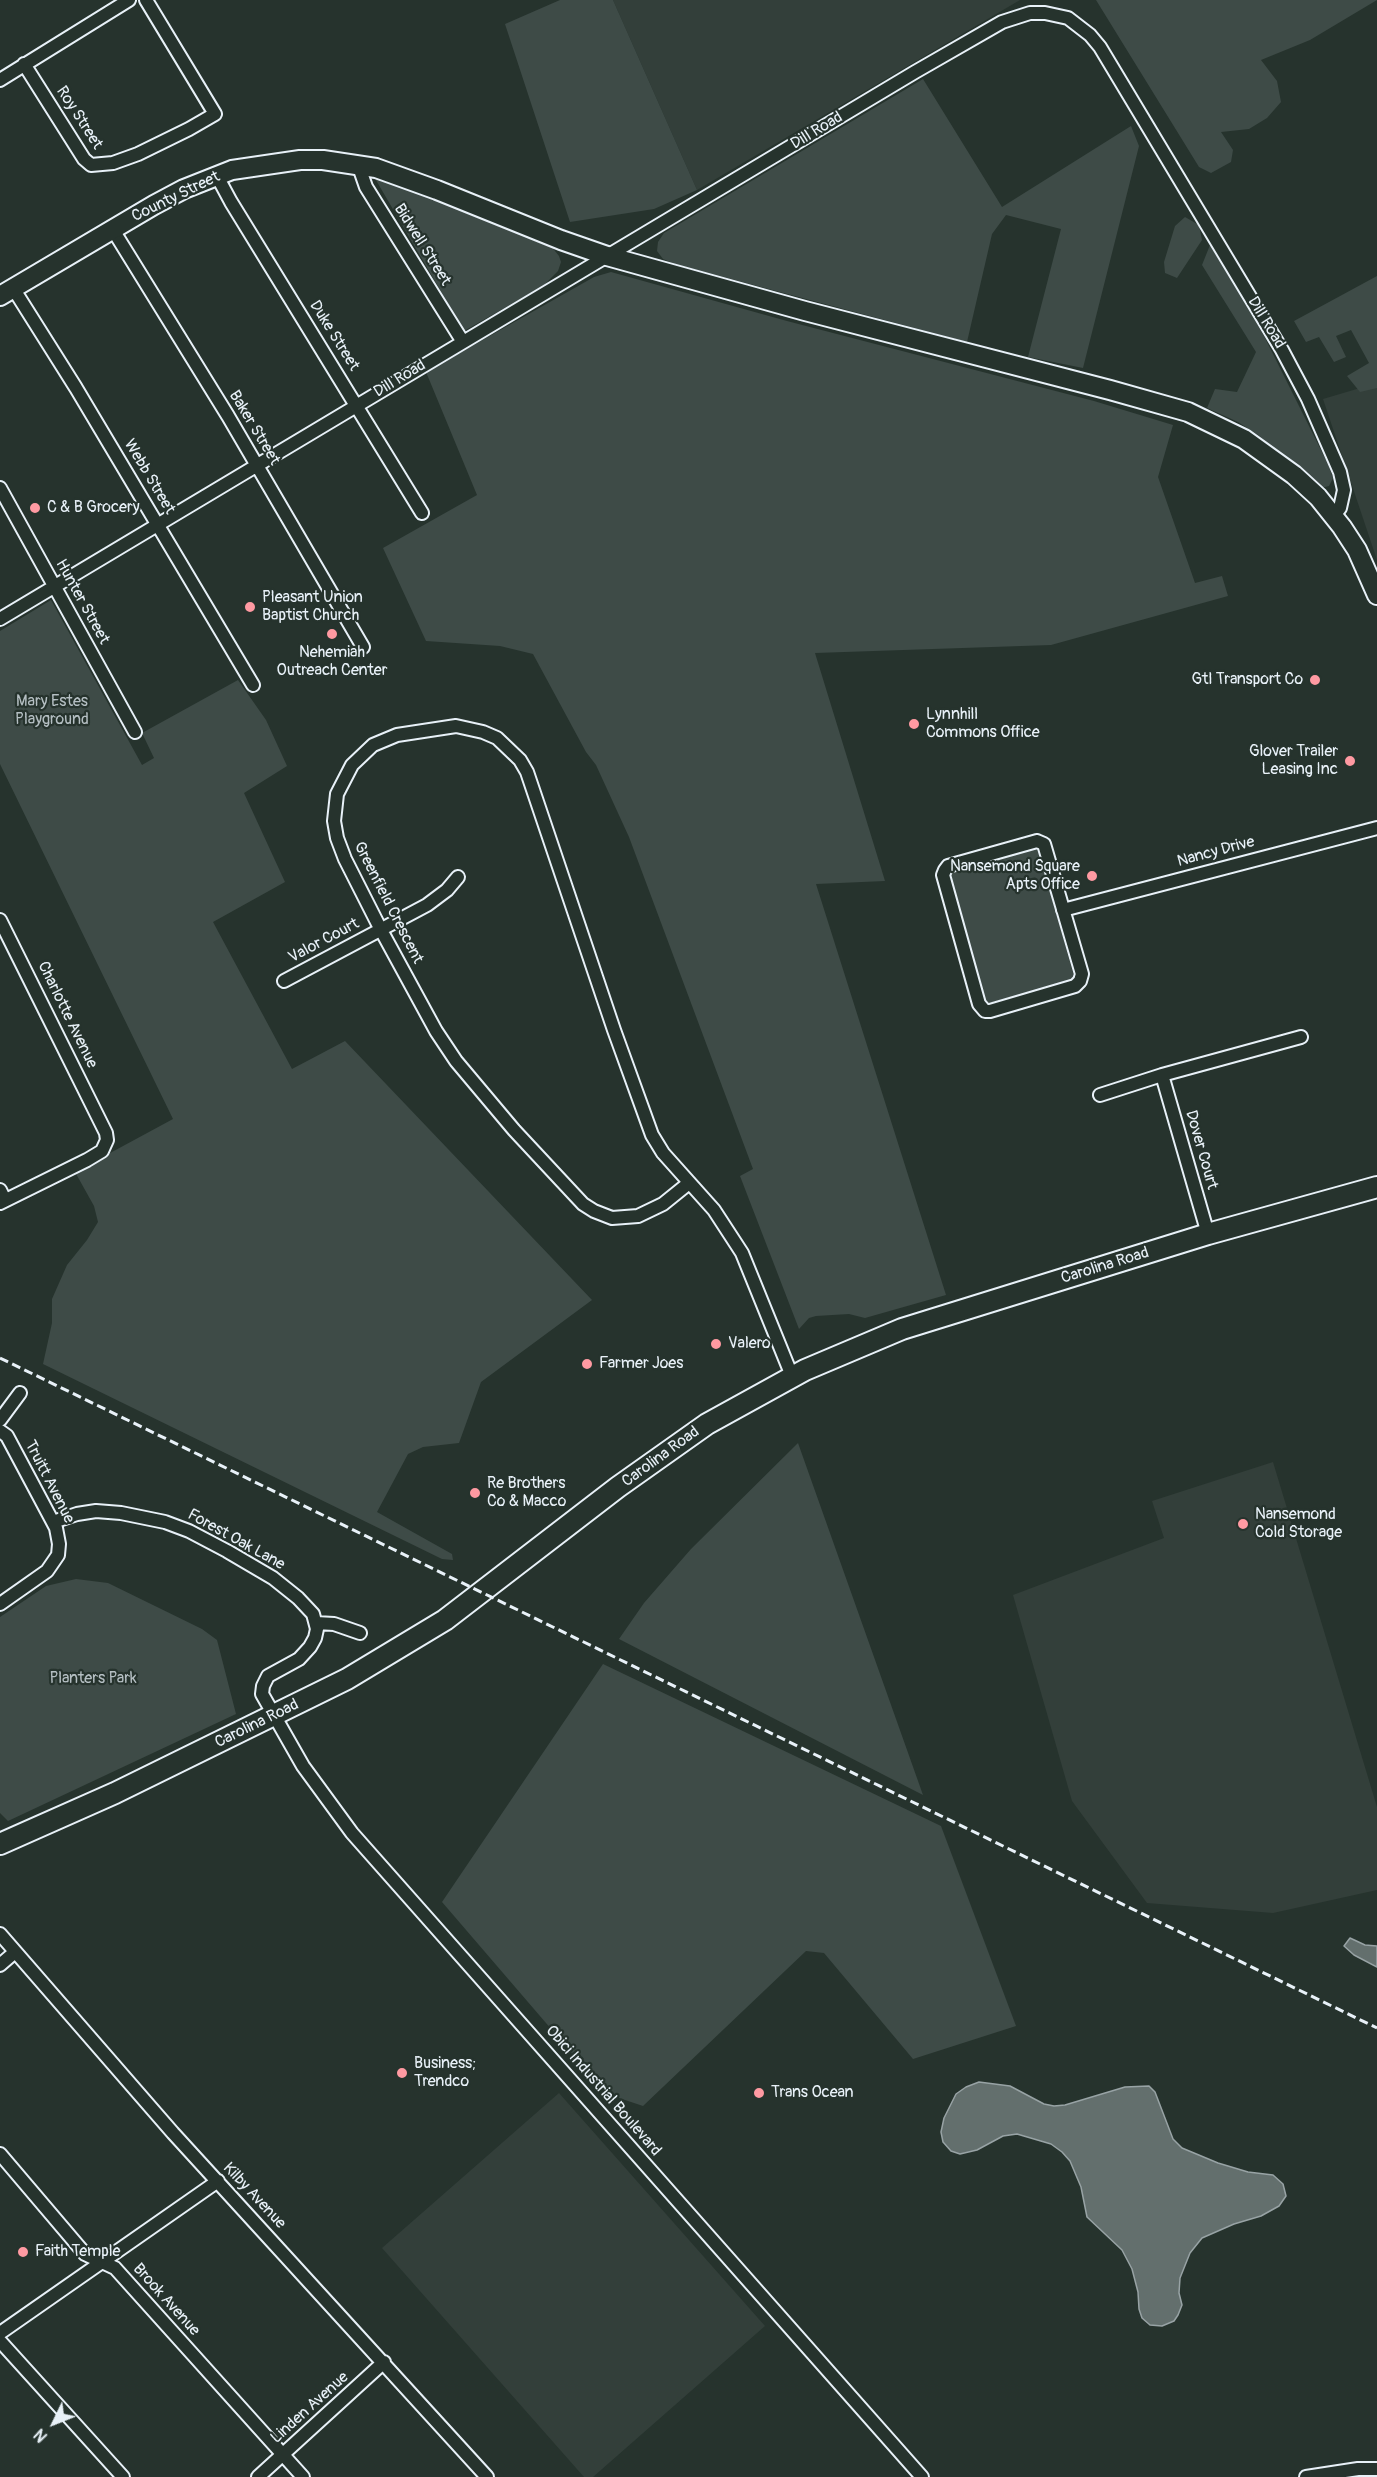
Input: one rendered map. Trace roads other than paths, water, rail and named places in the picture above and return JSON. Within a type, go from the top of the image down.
[{"type":"main road","name":"Carolina Road","points":[[0,1844],[115,1793],[347,1679],[445,1620],[707,1424],[792,1376],[902,1329],[1208,1234],[1377,1188]]},
{"type":"street","points":[[0,80],[129,0]]},
{"type":"street","name":"Roy Street","points":[[24,64],[84,159],[91,165],[113,163],[138,154],[215,114],[146,0]]},
{"type":"street","name":"Dill Road","points":[[0,619],[157,523],[1002,21],[1030,13],[1059,15],[1078,25],[1100,47],[1282,350],[1308,399],[1340,472],[1344,490],[1343,498],[1334,516]]},
{"type":"street","name":"County Street","points":[[7,292],[184,189],[217,176],[254,165],[300,160],[358,164],[397,174],[561,240],[607,256],[1188,412],[1244,439],[1270,456],[1294,475],[1334,516]]},
{"type":"street","name":"Bidwell Street","points":[[358,164],[366,187],[463,342]]},
{"type":"street","name":"Duke Street","points":[[217,176],[422,513]]},
{"type":"street","name":"Baker Street","points":[[113,230],[257,464],[363,646]]},
{"type":"street","name":"Webb Street","points":[[7,292],[157,523],[253,685]]},
{"type":"street","name":"Hunter Street","points":[[0,488],[135,732]]},
{"type":"street","points":[[1334,516],[1357,550],[1377,595]]},
{"type":"street","name":"Greenfield Crescent","points":[[689,1183],[650,1212],[627,1218],[603,1215],[583,1204],[514,1130],[456,1061],[436,1031],[381,930],[345,859],[334,821],[338,794],[352,765],[373,746],[397,735],[456,726],[477,730],[497,738],[520,760],[527,772],[643,1115],[663,1153],[714,1210],[742,1253],[792,1376]]},
{"type":"street","name":"Nancy Drive","points":[[1063,910],[1377,828]]},
{"type":"street","points":[[1041,841],[1044,844],[1063,910],[1082,974],[1080,981],[1075,986],[985,1011],[979,1004],[943,875],[948,866],[1041,841]]},
{"type":"street","name":"Valor Court","points":[[284,981],[433,901],[458,877]]},
{"type":"street","name":"Charlotte Avenue","points":[[0,920],[103,1126],[107,1140],[102,1151],[62,1173],[2,1198]]},
{"type":"street","points":[[1100,1095],[1162,1075],[1301,1037]]},
{"type":"street","name":"Dover Court","points":[[1162,1075],[1208,1234]]},
{"type":"street","points":[[0,1420],[20,1393]]},
{"type":"street","name":"Truitt Avenue","points":[[0,1431],[7,1436],[58,1532],[58,1555],[47,1571],[0,1604]]},
{"type":"street","name":"Forest Oak Lane","points":[[53,1522],[77,1514],[96,1511],[112,1512],[146,1517],[189,1531],[273,1578],[298,1598],[313,1614],[316,1623]]},
{"type":"street","points":[[274,1716],[262,1694],[264,1683],[268,1676],[288,1666],[310,1647],[315,1638],[316,1623],[334,1624],[360,1634]]},
{"type":"street","name":"Obici Industrial Boulevard","points":[[274,1716],[303,1766],[352,1833],[922,2477]]},
{"type":"street","name":"Kilby Avenue","points":[[0,1934],[218,2181],[487,2477]]},
{"type":"street","points":[[0,1965],[15,1952]]},
{"type":"street","name":"Brook Avenue","points":[[0,2154],[85,2254],[115,2268],[303,2477]]},
{"type":"street","points":[[0,2333],[218,2181]]},
{"type":"street","points":[[0,2341],[123,2477]]},
{"type":"street","name":"Linden Avenue","points":[[258,2477],[384,2362]]},
{"type":"street","points":[[1306,2477],[1358,2469],[1377,2469]]},
{"type":"railway","points":[[0,1358],[1377,2028]]},
{"type":"place","name":"C & B Grocery","points":[[35,508]]},
{"type":"place","name":"Pleasant Union Baptist Church","points":[[250,607]]},
{"type":"place","name":"Nehemiah Outreach Center","points":[[332,634]]},
{"type":"place","name":"Gtl Transport Co","points":[[1315,680]]},
{"type":"place","name":"Lynnhill Commons Office","points":[[914,724]]},
{"type":"place","name":"Glover Trailer Leasing Inc","points":[[1350,761]]},
{"type":"place","name":"Nansemond Square Apts Office","points":[[1092,876]]},
{"type":"place","name":"Valero","points":[[716,1344]]},
{"type":"place","name":"Farmer Joes","points":[[587,1364]]},
{"type":"place","name":"Re Brothers Co & Macco","points":[[475,1493]]},
{"type":"place","name":"Nansemond Cold Storage","points":[[1243,1524]]},
{"type":"place","name":"Business; Trendco","points":[[402,2073]]},
{"type":"place","name":"Trans Ocean","points":[[759,2093]]},
{"type":"place","name":"Faith Temple","points":[[23,2252]]},
{"type":"park label","name":"Mary Estes Playground","points":[[52,711]]},
{"type":"park label","name":"Planters Park","points":[[93,1679]]}]
